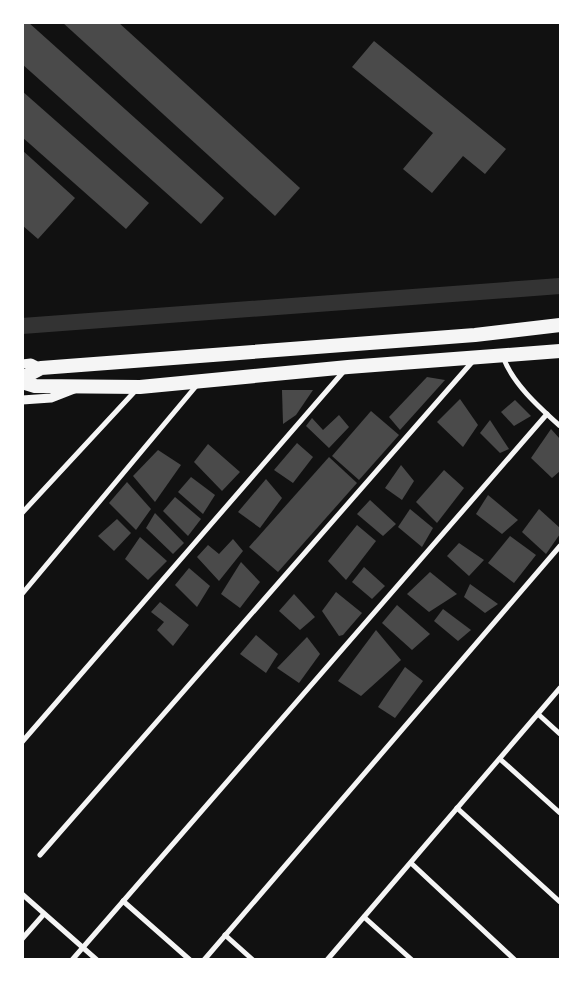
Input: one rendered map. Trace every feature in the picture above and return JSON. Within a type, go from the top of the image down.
[{"type":"highway","points":[[22,378],[41,368],[465,336],[560,325]]},
{"type":"highway","points":[[22,382],[35,386],[140,387],[348,367],[560,351]]},
{"type":"street","points":[[502,354],[508,370],[516,381],[560,426]]},
{"type":"street","points":[[40,855],[477,356]]},
{"type":"street","points":[[22,364],[31,363],[41,368]]},
{"type":"street","points":[[22,742],[348,367]]},
{"type":"street","points":[[22,594],[200,381]]},
{"type":"street","points":[[22,400],[51,398],[84,386]]},
{"type":"street","points":[[22,513],[140,387]]},
{"type":"street","points":[[72,960],[547,414]]},
{"type":"street","points":[[204,960],[560,546]]},
{"type":"street","points":[[327,960],[560,688]]},
{"type":"street","points":[[538,714],[560,734]]},
{"type":"street","points":[[500,758],[560,813]]},
{"type":"street","points":[[458,808],[560,902]]},
{"type":"street","points":[[411,863],[516,960]]},
{"type":"street","points":[[22,894],[97,960]]},
{"type":"street","points":[[123,901],[190,960]]},
{"type":"street","points":[[22,939],[44,914]]},
{"type":"street","points":[[364,917],[412,960]]},
{"type":"street","points":[[225,934],[253,960]]},
{"type":"building","points":[[22,22],[28,22],[224,198],[201,224],[22,64]]},
{"type":"building","points":[[62,22],[118,22],[300,188],[275,216]]},
{"type":"building","points":[[374,41],[506,149],[485,174],[463,156],[432,193],[403,169],[433,133],[352,67]]},
{"type":"building","points":[[22,91],[149,203],[126,229],[22,137]]},
{"type":"building","points":[[22,150],[75,198],[38,239],[22,225]]},
{"type":"building","points":[[427,377],[445,380],[400,430],[389,417]]},
{"type":"building","points":[[282,390],[313,390],[296,415],[283,424]]},
{"type":"building","points":[[460,399],[478,425],[463,447],[437,422]]},
{"type":"building","points":[[515,400],[531,416],[514,426],[501,412]]},
{"type":"building","points":[[371,411],[399,435],[359,480],[332,456]]},
{"type":"building","points":[[339,415],[349,427],[329,448],[306,426],[312,418],[323,430]]},
{"type":"building","points":[[490,420],[509,449],[500,453],[480,433]]},
{"type":"building","points":[[551,429],[560,439],[560,471],[552,478],[531,458]]},
{"type":"building","points":[[297,443],[313,457],[293,483],[274,470]]},
{"type":"building","points":[[208,444],[240,472],[222,491],[194,462]]},
{"type":"building","points":[[158,450],[181,465],[155,502],[133,476]]},
{"type":"building","points":[[329,457],[357,483],[278,572],[249,547]]},
{"type":"building","points":[[401,465],[414,481],[402,500],[385,488]]},
{"type":"building","points":[[444,470],[464,488],[437,523],[416,502]]},
{"type":"building","points":[[191,477],[215,495],[203,514],[178,492]]},
{"type":"building","points":[[266,479],[282,498],[260,528],[238,512]]},
{"type":"building","points":[[127,482],[151,509],[136,530],[109,503]]},
{"type":"building","points":[[488,495],[518,520],[502,534],[476,514]]},
{"type":"building","points":[[175,497],[201,519],[188,536],[163,511]]},
{"type":"building","points":[[370,500],[396,524],[383,536],[357,514]]},
{"type":"building","points":[[410,509],[433,528],[422,547],[398,527]]},
{"type":"building","points":[[539,509],[560,528],[560,534],[546,554],[522,532]]},
{"type":"building","points":[[155,513],[184,543],[173,554],[146,528]]},
{"type":"building","points":[[117,519],[131,533],[114,551],[98,536]]},
{"type":"building","points":[[357,525],[376,541],[346,580],[328,561]]},
{"type":"building","points":[[510,536],[536,555],[514,583],[488,563]]},
{"type":"building","points":[[140,537],[167,561],[148,580],[125,559]]},
{"type":"building","points":[[233,539],[243,551],[219,581],[197,557],[208,545],[219,554]]},
{"type":"building","points":[[459,543],[484,560],[469,576],[447,556]]},
{"type":"building","points":[[241,562],[260,582],[240,608],[221,594]]},
{"type":"building","points":[[364,567],[385,586],[372,599],[352,582]]},
{"type":"building","points":[[189,568],[210,586],[197,607],[175,585]]},
{"type":"building","points":[[430,572],[457,594],[429,612],[407,594]]},
{"type":"building","points":[[470,584],[498,604],[485,613],[464,597]]},
{"type":"building","points":[[336,592],[362,613],[343,635],[339,636],[322,611]]},
{"type":"building","points":[[294,594],[315,617],[300,630],[279,611]]},
{"type":"building","points":[[160,602],[189,625],[173,646],[157,630],[164,622],[151,612]]},
{"type":"building","points":[[397,605],[430,634],[412,650],[382,623]]},
{"type":"building","points":[[443,609],[471,630],[458,641],[434,621]]},
{"type":"building","points":[[376,630],[401,660],[361,696],[338,681]]},
{"type":"building","points":[[256,635],[278,654],[266,673],[240,654]]},
{"type":"building","points":[[307,637],[320,654],[299,683],[277,668]]},
{"type":"building","points":[[405,667],[423,681],[395,718],[378,707]]},
{"type":"waterway","points":[[22,326],[560,286]]}]
